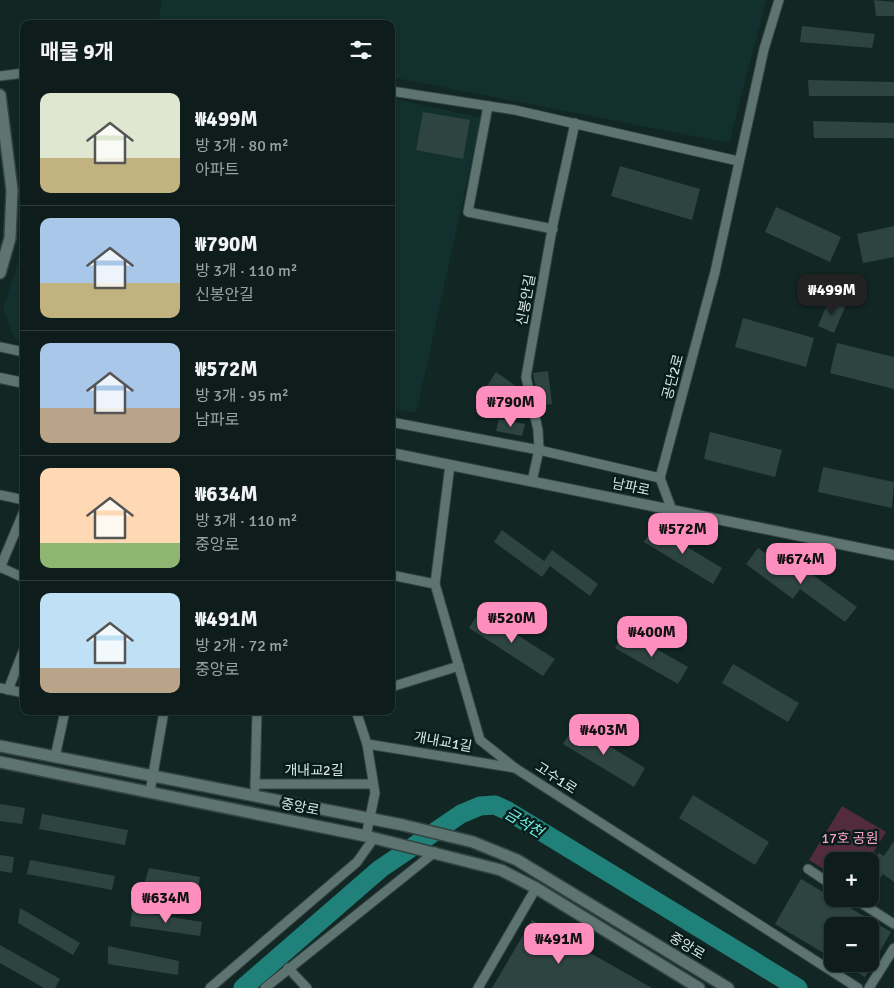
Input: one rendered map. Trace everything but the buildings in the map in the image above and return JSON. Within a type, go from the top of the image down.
[{"type":"main road","points":[[0,95],[12,190],[10,238],[0,273]]},
{"type":"main road","name":"중앙로","points":[[0,746],[403,825],[473,842],[517,860],[728,988]]},
{"type":"main road","name":"중앙로","points":[[0,762],[370,837],[435,852]]},
{"type":"main road","points":[[435,852],[501,870],[536,888],[699,988]]},
{"type":"street","name":"공단2로","points":[[660,478],[715,272],[764,49],[779,0]]},
{"type":"street","points":[[0,76],[20,74]]},
{"type":"street","points":[[395,92],[488,106],[575,123],[738,161]]},
{"type":"street","points":[[488,106],[468,212],[553,229]]},
{"type":"street","name":"신봉안길","points":[[532,481],[539,450],[538,430],[526,377],[553,229],[575,123]]},
{"type":"street","points":[[0,347],[20,351]]},
{"type":"street","points":[[0,378],[20,382]]},
{"type":"street","points":[[395,423],[539,450],[660,478],[672,510]]},
{"type":"street","name":"남파로","points":[[395,455],[894,555]]},
{"type":"street","name":"고수1로","points":[[450,465],[435,584],[480,740],[515,768],[858,988]]},
{"type":"street","points":[[0,495],[20,499]]},
{"type":"street","points":[[20,520],[0,568],[20,576]]},
{"type":"street","points":[[395,576],[435,584]]},
{"type":"street","points":[[20,658],[4,689],[20,692]]},
{"type":"street","points":[[395,686],[459,666]]},
{"type":"street","points":[[55,757],[64,715]]},
{"type":"street","points":[[150,792],[163,715]]},
{"type":"street","points":[[255,796],[257,715]]},
{"type":"street","points":[[210,988],[357,862],[370,837],[370,820],[375,793],[367,744],[357,715]]},
{"type":"street","name":"개내교1길","points":[[367,744],[515,768]]},
{"type":"street","name":"개내교2길","points":[[255,784],[373,784]]},
{"type":"street","points":[[265,988],[435,852]]},
{"type":"street","points":[[808,870],[824,880]]},
{"type":"street","points":[[478,988],[536,888]]},
{"type":"street","points":[[868,907],[894,924]]},
{"type":"street","points":[[869,988],[894,948]]},
{"type":"street","points":[[288,968],[307,988]]},
{"type":"shaded area","points":[[162,0],[766,0],[729,143],[395,78],[395,20],[159,20]]},
{"type":"shaded area","points":[[395,99],[481,118],[416,413],[395,409]]},
{"type":"shaded area","points":[[20,256],[20,339],[15,338],[3,309]]},
{"type":"green space","name":"17호 공원","points":[[842,806],[886,832],[874,852],[824,852],[824,869],[809,860]]},
{"type":"waterway","name":"금석천","points":[[243,988],[380,869],[461,814],[480,806],[495,805],[508,811],[798,988]]}]
